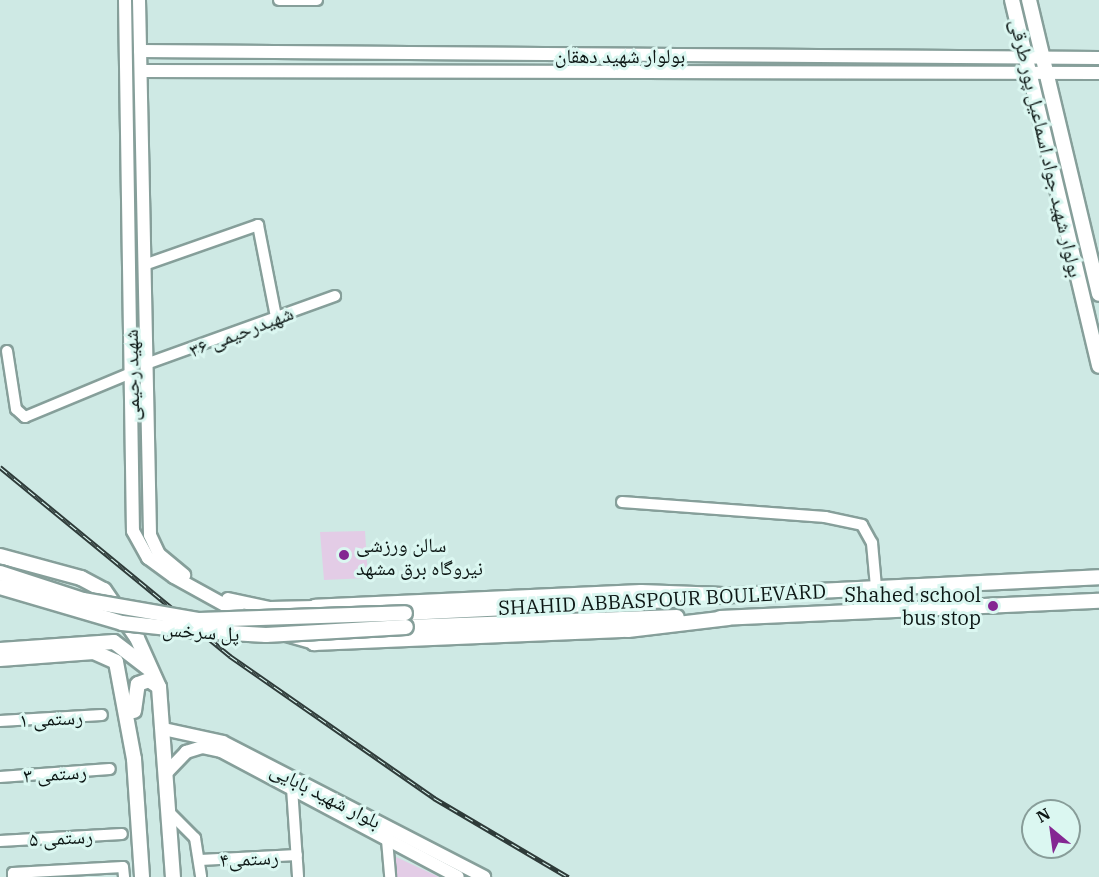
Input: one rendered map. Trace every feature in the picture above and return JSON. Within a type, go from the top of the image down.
[{"type":"main road","name":"بولوار شهید جواد اسماعیل پور طرقی","points":[[1012,0],[1099,366]]},
{"type":"main road","name":"بولوار شهید جواد اسماعیل پور طرقی","points":[[1029,0],[1099,294]]},
{"type":"main road","points":[[0,556],[81,578],[104,590],[137,638],[159,687],[164,729],[173,877]]},
{"type":"main road","points":[[1084,578],[1099,570]]},
{"type":"main road","name":"پل سرخس","points":[[0,573],[123,609],[199,620],[405,620]]},
{"type":"main road","name":"SHAHID ABBASPOUR BOULEVARD","points":[[405,620],[723,595],[1099,577]]},
{"type":"main road","name":"پل سرخس","points":[[0,587],[122,623],[196,632],[266,635],[405,620]]},
{"type":"main road","points":[[723,595],[641,592],[315,607],[300,622],[303,635],[314,643],[628,630],[728,618]]},
{"type":"main road","name":"SHAHID ABBASPOUR BOULEVARD","points":[[405,620],[728,618],[1099,601]]},
{"type":"main road","points":[[0,650],[114,642],[152,672]]},
{"type":"main road","points":[[0,659],[94,652],[116,662],[135,759]]},
{"type":"main road","points":[[142,877],[135,759],[134,688],[143,681],[159,687]]},
{"type":"street","name":"شهید رحیمی","points":[[125,0],[133,531],[148,558],[272,631],[314,643]]},
{"type":"street","name":"شهید رحیمی","points":[[139,0],[150,536],[159,554],[178,571],[240,605],[315,607]]},
{"type":"street","points":[[279,0],[317,0]]},
{"type":"street","name":"بولوار شهید دهقان","points":[[140,51],[1099,58]]},
{"type":"street","name":"بولوار شهید دهقان","points":[[141,71],[1030,75],[1099,73]]},
{"type":"street","points":[[144,265],[258,225],[276,317]]},
{"type":"street","name":"شهیدرحیمی ۳۶","points":[[147,364],[335,296]]},
{"type":"street","points":[[7,351],[16,409],[25,417],[131,373]]},
{"type":"street","points":[[132,432],[148,433]]},
{"type":"street","points":[[622,502],[825,517],[862,525],[872,543],[876,586]]},
{"type":"street","name":"رستمی ۱","points":[[0,721],[102,715]]},
{"type":"street","name":"بلوار شهید بابایی","points":[[164,729],[224,742],[484,877]]},
{"type":"street","name":"بلوار شهید بابایی","points":[[167,772],[174,759],[202,747],[292,788],[458,877]]},
{"type":"street","name":"رستمی ۳","points":[[0,777],[110,769]]},
{"type":"street","points":[[292,788],[298,877]]},
{"type":"street","points":[[169,812],[195,838],[201,877]]},
{"type":"street","name":"رستمی ۵","points":[[0,841],[122,834]]},
{"type":"street","points":[[387,840],[390,877]]},
{"type":"street","name":"رستمی۴","points":[[200,860],[297,855]]},
{"type":"street","points":[[13,877],[13,873],[124,872]]},
{"type":"shaded area","name":"سالن ورزشی نیروگاه برق مشهد","points":[[365,531],[368,578],[324,580],[320,532]]},
{"type":"shaded area","points":[[394,856],[439,877],[396,877]]},
{"type":"railway","points":[[0,467],[230,656],[434,798],[568,877]]},
{"type":"place","name":"سالن ورزشی نیروگاه برق مشهد","points":[[344,555]]},
{"type":"place","name":"Shahed school bus stop","points":[[993,606]]}]
